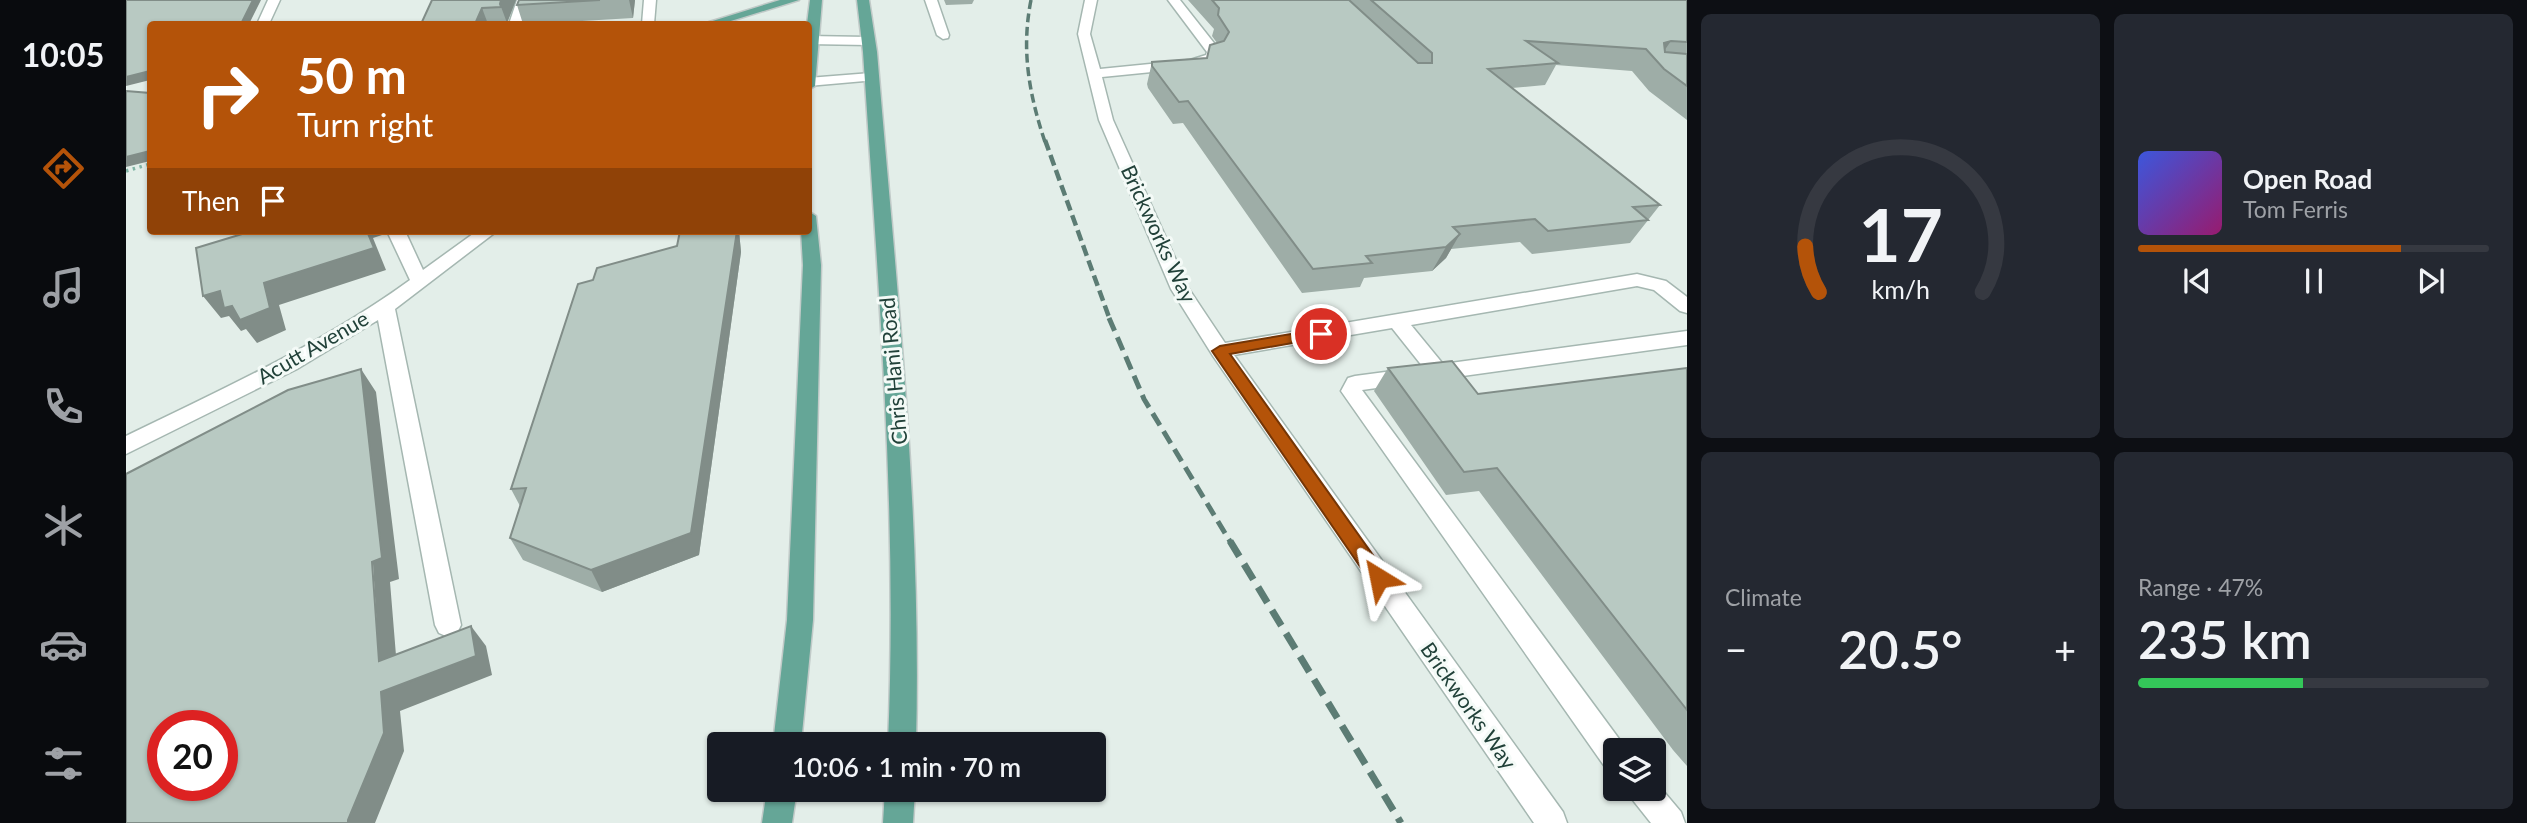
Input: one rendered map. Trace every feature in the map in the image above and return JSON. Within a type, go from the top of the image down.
[{"type":"main road","points":[[720,21],[793,0]]},
{"type":"main road","points":[[812,32],[816,0]]},
{"type":"main road","name":"Chris Hani Road","points":[[863,0],[902,476],[906,670],[903,732]]},
{"type":"main road","points":[[788,732],[800,620],[812,265],[810,235]]},
{"type":"main road","points":[[777,823],[780,802]]},
{"type":"main road","points":[[898,823],[899,802]]},
{"type":"street","points":[[264,21],[274,0]]},
{"type":"street","points":[[516,21],[523,0]]},
{"type":"street","points":[[648,21],[650,0]]},
{"type":"street","points":[[931,0],[943,35]]},
{"type":"street","name":"Brickworks Way","points":[[1091,0],[1084,34],[1106,120],[1180,289],[1220,351],[1552,823]]},
{"type":"street","points":[[1093,74],[1192,64],[1212,57],[1214,52],[1174,0]]},
{"type":"street","points":[[812,40],[868,41]]},
{"type":"street","points":[[812,83],[871,77]]},
{"type":"street","points":[[398,235],[419,280]]},
{"type":"street","name":"Acutt Avenue","points":[[126,446],[290,364],[385,307],[482,235]]},
{"type":"street","points":[[1220,351],[1637,280],[1660,285],[1687,307]]},
{"type":"street","points":[[385,307],[448,625]]},
{"type":"street","points":[[1397,321],[1437,370]]},
{"type":"street","points":[[1603,741],[1352,396],[1352,386],[1355,383],[1437,370],[1687,338]]},
{"type":"street","points":[[1652,801],[1670,823]]},
{"type":"path","points":[[126,171],[147,165]]},
{"type":"building","points":[[126,0],[253,0],[242,21],[147,21],[147,72],[126,77]]},
{"type":"building","points":[[432,0],[501,0],[501,7],[482,8],[476,21],[422,21]]},
{"type":"building","points":[[519,0],[600,0],[517,5]]},
{"type":"building","points":[[1212,0],[1349,0],[1418,63],[1432,63],[1432,53],[1371,0],[1687,0],[1687,42],[1664,43],[1665,52],[1687,54],[1687,86],[1664,69],[1646,49],[1526,41],[1558,63],[1488,69],[1660,205],[1633,207],[1648,220],[1548,231],[1535,219],[1453,227],[1460,234],[1446,247],[1366,256],[1372,263],[1313,269],[1188,101],[1179,102],[1152,66],[1152,62],[1207,58],[1210,45],[1224,41],[1229,32],[1218,15],[1219,8]]},
{"type":"building","points":[[126,91],[147,93],[147,152],[126,157]]},
{"type":"building","points":[[239,235],[369,235],[374,248],[264,283],[270,308],[240,320],[232,306],[224,308],[220,291],[203,296],[196,248]]},
{"type":"building","points":[[679,235],[736,235],[691,533],[591,570],[510,538],[526,488],[511,489],[578,284],[593,280],[597,268],[677,246]]},
{"type":"building","points":[[1452,361],[1478,394],[1687,368],[1687,710],[1497,468],[1464,472],[1388,368]]},
{"type":"building","points":[[361,369],[382,558],[372,562],[379,661],[471,626],[476,656],[381,692],[384,733],[348,823],[126,823],[126,474],[288,390]]},
{"type":"railway","points":[[1031,0],[1027,37],[1028,72],[1045,142]]},
{"type":"railway","points":[[1045,140],[1110,320]]},
{"type":"railway","points":[[1109,318],[1144,399],[1231,543]]},
{"type":"railway","points":[[1230,541],[1401,823]]},
{"type":"route","points":[[1321,334],[1220,351],[1379,578]]}]
